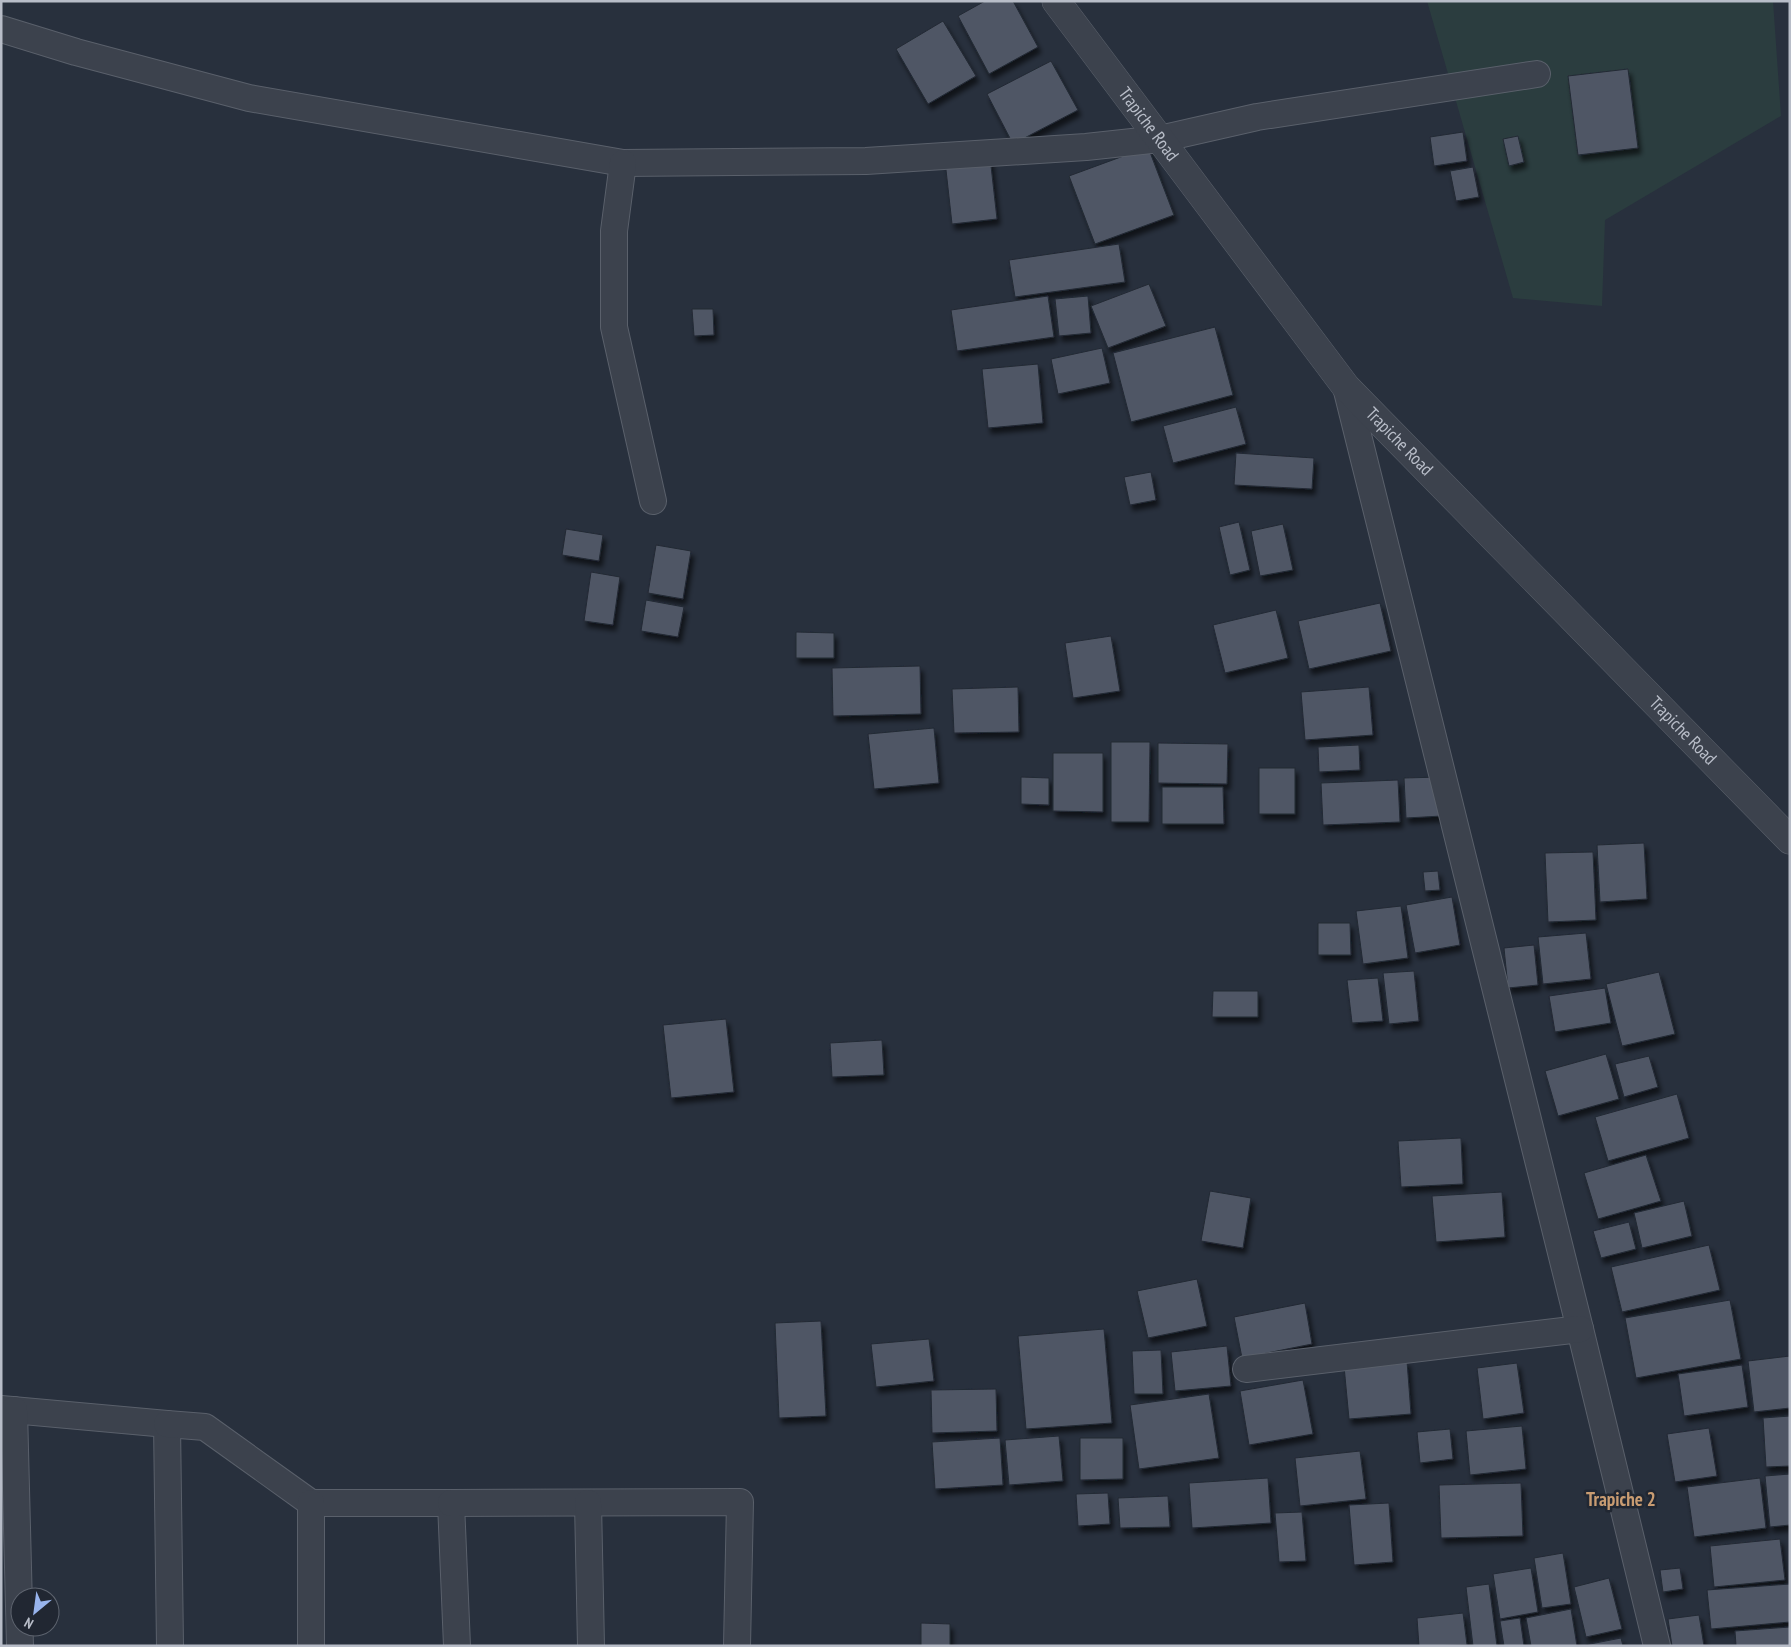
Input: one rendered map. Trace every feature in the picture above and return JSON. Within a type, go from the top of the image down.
[{"type":"street","name":"Trapiche Road","points":[[1056,1],[1346,387],[1790,840]]},
{"type":"street","points":[[1,29],[76,52],[249,98],[623,163],[866,161],[1086,147],[1160,139],[1257,117],[1537,74]]},
{"type":"street","points":[[623,163],[614,231],[614,327],[653,501]]},
{"type":"street","points":[[1346,387],[1657,1646]]},
{"type":"street","points":[[1246,1369],[1580,1330]]},
{"type":"street","points":[[20,1646],[8,1409],[205,1427],[311,1503],[740,1502],[737,1646]]},
{"type":"street","points":[[167,1424],[170,1646]]},
{"type":"street","points":[[311,1503],[311,1646]]},
{"type":"street","points":[[451,1503],[457,1646]]},
{"type":"street","points":[[588,1503],[591,1646]]},
{"type":"shaded area","points":[[1427,1],[1773,1],[1781,116],[1605,220],[1602,306],[1513,298]]},
{"type":"building","points":[[985,1],[1013,1],[1038,47],[989,74],[958,16]]},
{"type":"building","points":[[943,21],[976,76],[928,104],[896,49]]},
{"type":"building","points":[[1051,61],[1078,110],[1013,144],[987,94]]},
{"type":"building","points":[[1628,69],[1638,148],[1578,155],[1568,76]]},
{"type":"building","points":[[1463,132],[1467,161],[1434,166],[1430,137]]},
{"type":"building","points":[[1518,136],[1524,162],[1509,166],[1503,139]]},
{"type":"building","points":[[1148,147],[1174,215],[1095,244],[1069,176]]},
{"type":"building","points":[[990,157],[997,219],[952,224],[945,161]]},
{"type":"building","points":[[1473,167],[1479,197],[1456,201],[1450,171]]},
{"type":"building","points":[[1119,244],[1125,282],[1015,297],[1009,260]]},
{"type":"building","points":[[1149,284],[1166,326],[1108,348],[1091,306]]},
{"type":"building","points":[[1048,296],[1054,337],[957,351],[951,310]]},
{"type":"building","points":[[1088,296],[1091,333],[1059,336],[1055,299]]},
{"type":"building","points":[[692,309],[713,309],[714,335],[694,336]]},
{"type":"building","points":[[1215,327],[1233,395],[1131,422],[1113,353]]},
{"type":"building","points":[[1102,348],[1110,383],[1058,394],[1051,359]]},
{"type":"building","points":[[1038,364],[1043,423],[988,428],[982,369]]},
{"type":"building","points":[[1236,407],[1246,444],[1173,463],[1163,426]]},
{"type":"building","points":[[1236,453],[1314,458],[1312,489],[1234,485]]},
{"type":"building","points":[[1151,472],[1156,500],[1130,505],[1124,477]]},
{"type":"building","points":[[1239,522],[1250,570],[1230,575],[1219,527]]},
{"type":"building","points":[[1283,524],[1293,570],[1260,576],[1251,531]]},
{"type":"building","points":[[566,529],[603,535],[599,561],[562,555]]},
{"type":"building","points":[[656,545],[691,551],[683,599],[648,593]]},
{"type":"building","points":[[591,572],[620,577],[613,625],[584,621]]},
{"type":"building","points":[[646,600],[684,607],[678,637],[641,631]]},
{"type":"building","points":[[1380,603],[1391,651],[1309,669],[1298,621]]},
{"type":"building","points":[[1276,610],[1288,658],[1225,673],[1213,625]]},
{"type":"building","points":[[796,632],[834,633],[834,658],[796,658]]},
{"type":"building","points":[[1111,636],[1120,691],[1073,698],[1065,643]]},
{"type":"building","points":[[920,666],[921,714],[833,716],[832,668]]},
{"type":"building","points":[[1018,687],[1019,732],[954,733],[952,689]]},
{"type":"building","points":[[1369,687],[1373,735],[1305,740],[1301,692]]},
{"type":"building","points":[[934,728],[939,783],[874,789],[868,734]]},
{"type":"building","points":[[1111,742],[1150,742],[1149,822],[1111,822]]},
{"type":"building","points":[[1158,743],[1228,744],[1227,784],[1158,783]]},
{"type":"building","points":[[1359,745],[1360,770],[1319,772],[1318,747]]},
{"type":"building","points":[[1053,753],[1103,753],[1103,812],[1053,811]]},
{"type":"building","points":[[1259,768],[1295,768],[1295,814],[1259,814]]},
{"type":"building","points":[[1021,777],[1049,778],[1049,805],[1021,804]]},
{"type":"building","points":[[1441,777],[1442,816],[1406,818],[1404,778]]},
{"type":"building","points":[[1398,780],[1400,822],[1323,825],[1321,783]]},
{"type":"building","points":[[1162,787],[1223,787],[1224,824],[1162,824]]},
{"type":"building","points":[[1644,843],[1647,899],[1600,902],[1597,845]]},
{"type":"building","points":[[1593,852],[1596,920],[1548,922],[1545,853]]},
{"type":"building","points":[[1438,871],[1440,890],[1425,891],[1423,872]]},
{"type":"building","points":[[1452,897],[1460,945],[1415,953],[1406,905]]},
{"type":"building","points":[[1401,906],[1408,958],[1363,964],[1356,911]]},
{"type":"building","points":[[1318,923],[1350,923],[1351,955],[1318,955]]},
{"type":"building","points":[[1586,933],[1591,979],[1543,984],[1538,937]]},
{"type":"building","points":[[1534,945],[1538,985],[1508,988],[1504,948]]},
{"type":"building","points":[[1414,971],[1419,1021],[1389,1024],[1383,973]]},
{"type":"building","points":[[1659,972],[1675,1034],[1622,1046],[1606,984]]},
{"type":"building","points":[[1378,978],[1383,1021],[1352,1023],[1347,980]]},
{"type":"building","points":[[1605,988],[1611,1023],[1555,1032],[1549,996]]},
{"type":"building","points":[[1213,991],[1258,991],[1258,1017],[1212,1017]]},
{"type":"building","points":[[726,1019],[734,1092],[671,1098],[663,1025]]},
{"type":"building","points":[[882,1040],[884,1075],[832,1077],[830,1043]]},
{"type":"building","points":[[1606,1054],[1619,1099],[1558,1116],[1545,1071]]},
{"type":"building","points":[[1649,1056],[1658,1087],[1624,1097],[1615,1064]]},
{"type":"building","points":[[1677,1094],[1689,1138],[1608,1161],[1595,1117]]},
{"type":"building","points":[[1461,1138],[1463,1184],[1401,1187],[1398,1141]]},
{"type":"building","points":[[1646,1155],[1661,1201],[1598,1219],[1584,1173]]},
{"type":"building","points":[[1210,1191],[1251,1198],[1243,1248],[1201,1241]]},
{"type":"building","points":[[1502,1192],[1505,1237],[1436,1242],[1432,1196]]},
{"type":"building","points":[[1684,1201],[1692,1236],[1642,1248],[1634,1213]]},
{"type":"building","points":[[1629,1222],[1636,1249],[1601,1258],[1593,1231]]},
{"type":"building","points":[[1709,1245],[1720,1290],[1622,1312],[1611,1267]]},
{"type":"building","points":[[1197,1279],[1207,1326],[1148,1338],[1137,1291]]},
{"type":"building","points":[[1730,1300],[1741,1359],[1636,1378],[1625,1318]]},
{"type":"building","points":[[1305,1303],[1312,1344],[1242,1358],[1234,1317]]},
{"type":"building","points":[[821,1321],[826,1416],[779,1418],[775,1323]]},
{"type":"building","points":[[1104,1329],[1112,1423],[1026,1429],[1018,1336]]},
{"type":"building","points":[[929,1339],[934,1381],[876,1387],[871,1344]]},
{"type":"building","points":[[1227,1346],[1231,1386],[1175,1391],[1171,1352]]},
{"type":"building","points":[[1161,1350],[1163,1394],[1134,1394],[1132,1351]]},
{"type":"building","points":[[1790,1356],[1790,1408],[1754,1412],[1748,1361]]},
{"type":"building","points":[[1407,1361],[1411,1414],[1349,1419],[1344,1366]]},
{"type":"building","points":[[1517,1363],[1524,1413],[1483,1419],[1477,1368]]},
{"type":"building","points":[[1742,1365],[1748,1407],[1684,1416],[1678,1374]]},
{"type":"building","points":[[1303,1380],[1313,1434],[1249,1445],[1240,1391]]},
{"type":"building","points":[[996,1389],[997,1431],[932,1433],[931,1390]]},
{"type":"building","points":[[1209,1394],[1219,1458],[1139,1469],[1130,1405]]},
{"type":"building","points":[[1790,1416],[1790,1466],[1766,1467],[1763,1418]]},
{"type":"building","points":[[1522,1426],[1526,1469],[1470,1475],[1466,1431]]},
{"type":"building","points":[[1709,1428],[1717,1476],[1675,1482],[1667,1434]]},
{"type":"building","points":[[1450,1429],[1453,1459],[1420,1463],[1417,1432]]},
{"type":"building","points":[[1059,1436],[1063,1481],[1009,1485],[1005,1440]]},
{"type":"building","points":[[1000,1438],[1003,1485],[935,1489],[932,1442]]},
{"type":"building","points":[[1080,1438],[1123,1438],[1123,1479],[1080,1480]]},
{"type":"building","points":[[1360,1451],[1366,1499],[1300,1506],[1295,1458]]},
{"type":"building","points":[[1790,1474],[1790,1525],[1770,1527],[1765,1476]]},
{"type":"building","points":[[1268,1478],[1271,1523],[1192,1528],[1189,1483]]},
{"type":"building","points":[[1760,1478],[1766,1528],[1694,1537],[1687,1487]]},
{"type":"building","points":[[1521,1483],[1523,1536],[1441,1538],[1439,1485]]},
{"type":"building","points":[[1108,1493],[1110,1524],[1078,1526],[1076,1494]]},
{"type":"building","points":[[1168,1496],[1170,1527],[1120,1528],[1118,1498]]},
{"type":"building","points":[[1389,1503],[1393,1562],[1354,1565],[1349,1505]]},
{"type":"building","points":[[1302,1512],[1306,1561],[1279,1562],[1275,1513]]},
{"type":"building","points":[[1780,1539],[1785,1580],[1714,1587],[1710,1546]]},
{"type":"building","points":[[1563,1553],[1571,1604],[1542,1608],[1534,1558]]},
{"type":"building","points":[[1531,1568],[1538,1612],[1500,1619],[1493,1574]]},
{"type":"building","points":[[1680,1568],[1683,1589],[1663,1592],[1660,1570]]},
{"type":"building","points":[[1609,1578],[1622,1629],[1586,1637],[1574,1587]]},
{"type":"building","points":[[1489,1584],[1497,1646],[1473,1646],[1466,1587]]},
{"type":"building","points":[[1790,1584],[1790,1622],[1711,1629],[1707,1590]]},
{"type":"building","points":[[1571,1609],[1577,1646],[1531,1646],[1526,1618]]},
{"type":"building","points":[[1463,1613],[1467,1645],[1419,1646],[1417,1618]]},
{"type":"building","points":[[1699,1615],[1704,1646],[1672,1646],[1668,1619]]},
{"type":"building","points":[[1520,1618],[1524,1646],[1504,1646],[1500,1621]]},
{"type":"building","points":[[921,1623],[950,1624],[950,1646],[921,1646]]},
{"type":"building","points":[[1790,1627],[1790,1646],[1736,1646],[1735,1631]]},
{"type":"building","points":[[1621,1638],[1623,1646],[1585,1646],[1585,1645]]},
{"type":"district","name":"Trapiche 2","points":[[1621,1499]]}]
